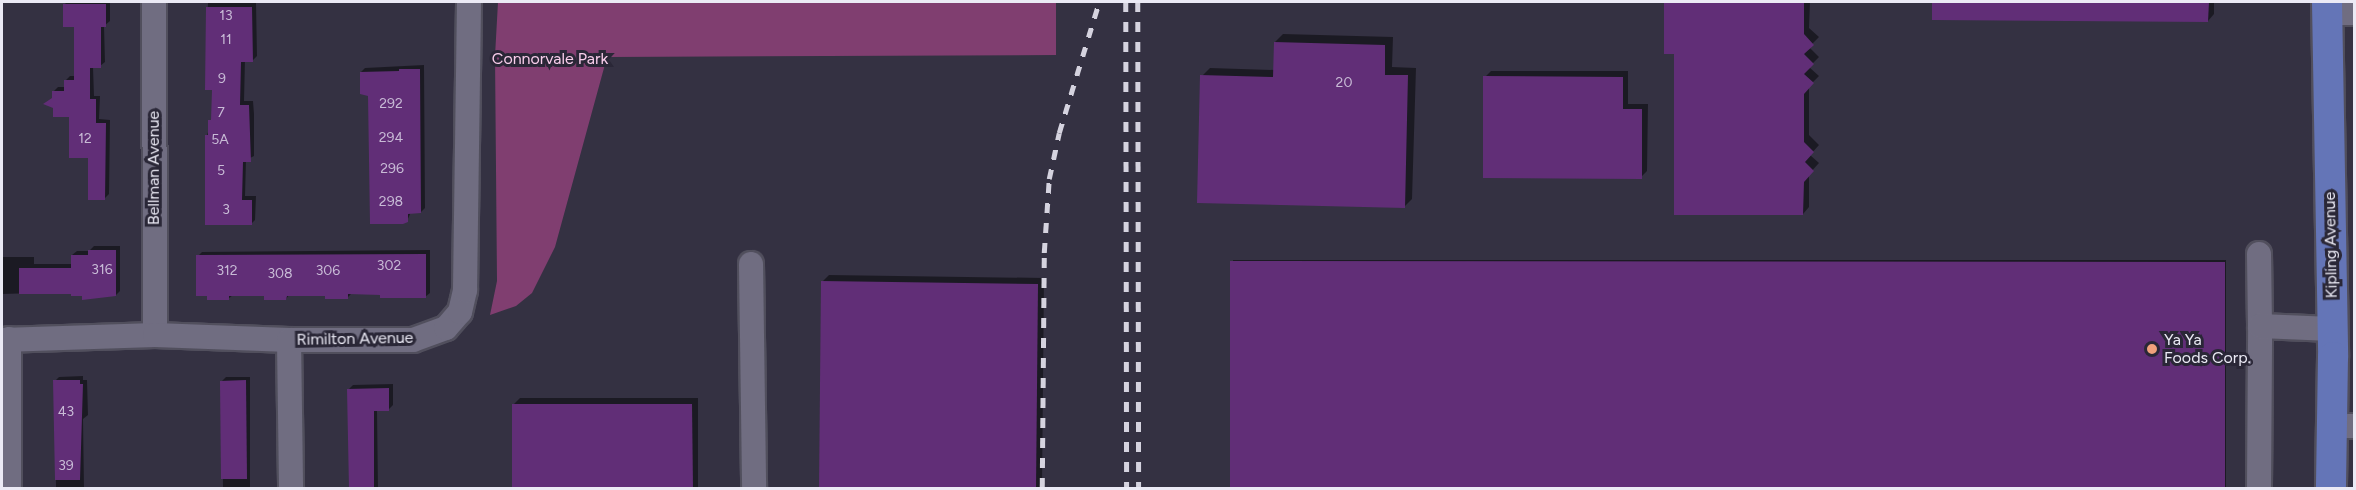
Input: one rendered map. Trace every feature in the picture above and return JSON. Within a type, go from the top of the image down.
[{"type":"main road","name":"Kipling Avenue","points":[[2331,489],[2343,425],[2332,329],[2336,9]]},
{"type":"street","name":"Bellman Avenue","points":[[154,2],[154,335]]},
{"type":"street","name":"Rimilton Avenue","points":[[5,339],[154,335],[289,340],[413,340],[446,328],[460,312],[465,290],[469,2]]},
{"type":"street","points":[[2259,254],[2259,489]]},
{"type":"street","points":[[752,264],[754,489]]},
{"type":"street","points":[[2260,326],[2332,329]]},
{"type":"street","points":[[5,339],[9,489]]},
{"type":"street","points":[[289,340],[291,489]]},
{"type":"green space","name":"Connorvale Park","points":[[498,2],[1056,2],[1056,55],[607,57],[555,247],[532,293],[516,306],[490,315],[497,281],[495,56]]},
{"type":"building","points":[[1664,2],[1804,2],[1804,34],[1814,45],[1804,54],[1814,64],[1804,74],[1814,83],[1804,94],[1804,142],[1814,152],[1805,162],[1814,171],[1804,182],[1803,215],[1674,215],[1674,54],[1664,54]]},
{"type":"building","points":[[1932,2],[2209,2],[2208,22],[1932,20]]},
{"type":"building","points":[[63,4],[106,4],[106,27],[101,27],[101,68],[90,68],[90,99],[96,99],[96,123],[106,123],[105,200],[88,200],[88,158],[69,158],[69,117],[53,117],[53,108],[43,104],[52,98],[52,91],[64,91],[64,80],[74,80],[74,27],[63,27]]},
{"type":"building","points":[[206,7],[252,7],[253,62],[241,62],[240,105],[249,105],[251,162],[243,162],[242,200],[252,200],[252,225],[205,225],[205,135],[208,135],[208,120],[211,120],[212,90],[205,90]]},
{"type":"building","points":[[1274,42],[1385,45],[1385,75],[1408,75],[1405,208],[1197,203],[1200,75],[1273,77]]},
{"type":"building","points":[[399,69],[420,69],[421,213],[408,214],[408,222],[403,224],[370,224],[368,96],[360,94],[360,72],[399,71]]},
{"type":"building","points":[[1483,76],[1623,77],[1623,109],[1642,109],[1642,179],[1483,178]]},
{"type":"building","points":[[88,250],[116,250],[116,296],[82,300],[82,296],[71,296],[71,294],[19,294],[19,268],[71,268],[71,255],[88,255]]},
{"type":"building","points":[[426,254],[426,298],[380,298],[380,295],[348,294],[348,299],[325,299],[325,296],[287,296],[286,300],[264,300],[264,296],[229,296],[229,300],[207,300],[207,296],[196,296],[196,255]]},
{"type":"building","points":[[1230,261],[2225,262],[2225,489],[1230,489]]},
{"type":"building","points":[[821,281],[1038,284],[1036,489],[819,489]]},
{"type":"building","points":[[53,380],[80,380],[80,384],[83,384],[80,480],[55,480]]},
{"type":"building","points":[[246,380],[247,479],[221,479],[220,381]]},
{"type":"building","points":[[389,388],[389,411],[374,411],[374,489],[349,489],[347,389]]},
{"type":"building","points":[[512,404],[692,404],[693,489],[512,489]]},
{"type":"railway","points":[[1042,488],[1044,253],[1049,179],[1059,133],[1099,2]]},
{"type":"railway","points":[[1126,2],[1127,488]]},
{"type":"railway","points":[[1138,2],[1139,488]]},
{"type":"place","name":"Ya Ya Foods Corp.","points":[[2152,349]]}]
